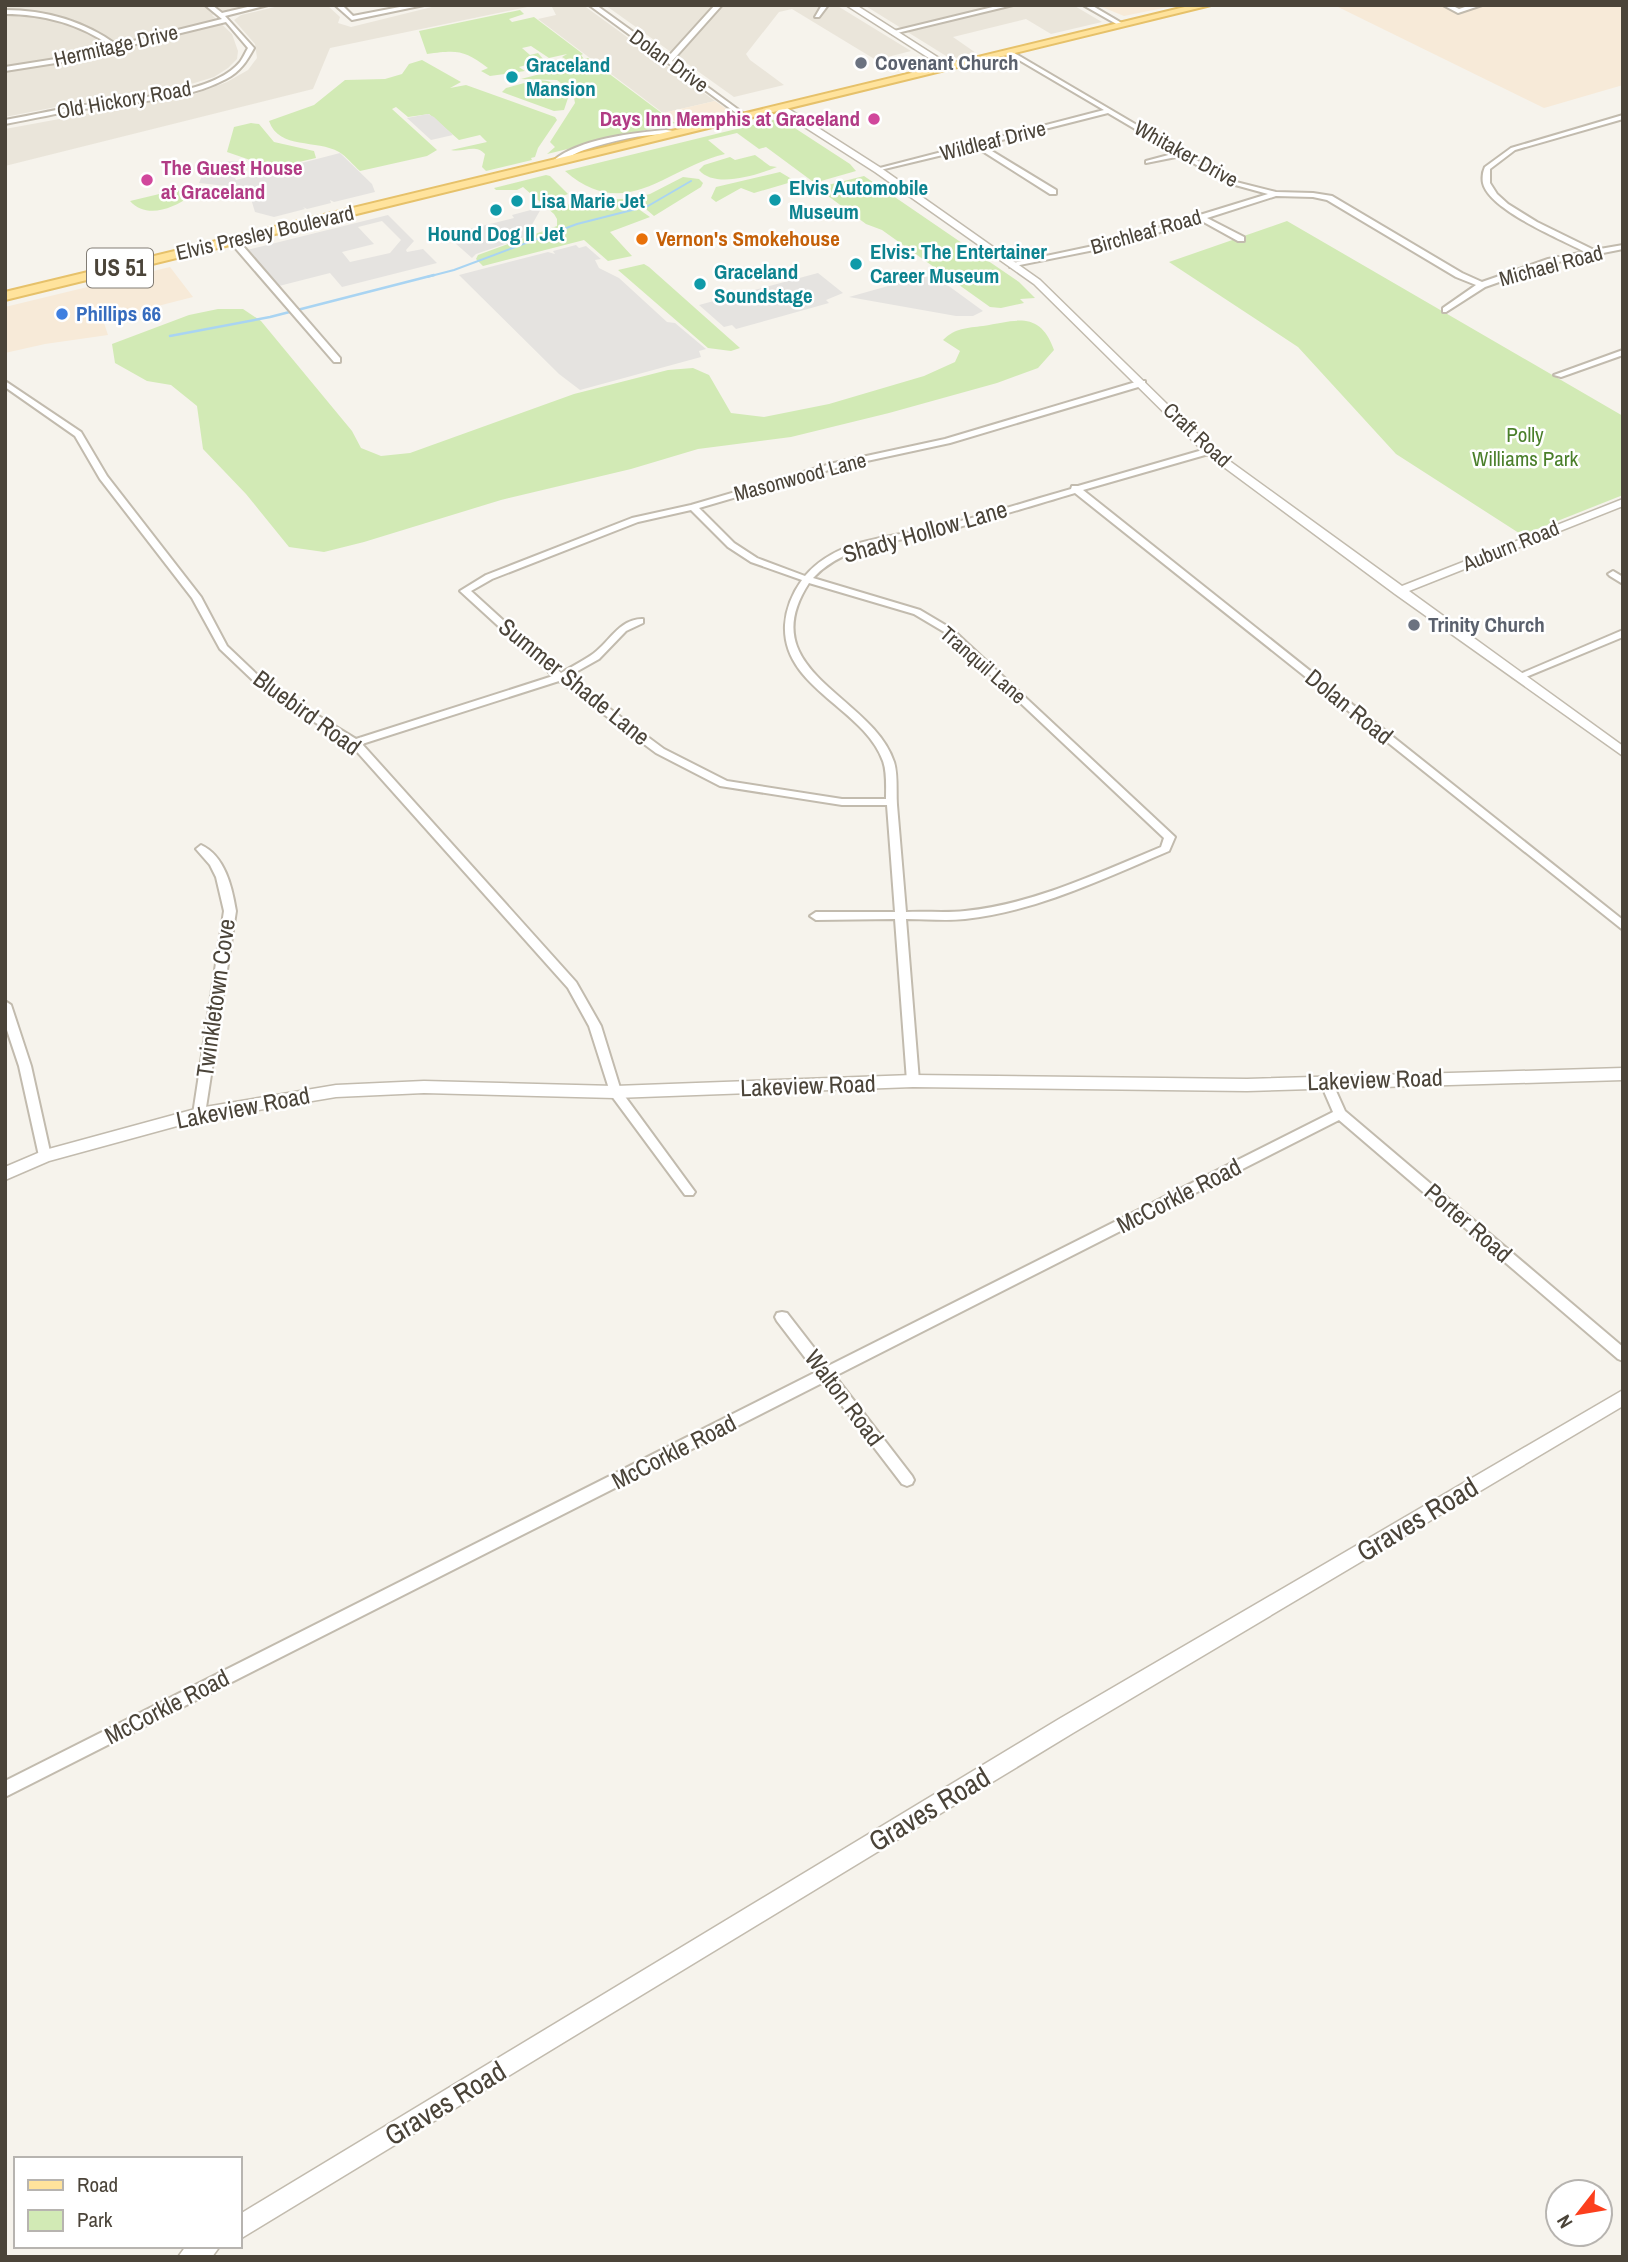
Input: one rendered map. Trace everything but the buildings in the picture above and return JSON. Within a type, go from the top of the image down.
[{"type":"main road","name":"Elvis Presley Boulevard","points":[[5,296],[483,181],[557,160],[1206,5]]},
{"type":"main road","name":"Elvis Presley Boulevard","points":[[483,181],[501,180],[698,132],[707,126]]},
{"type":"street","name":"Old Hickory Road","points":[[5,122],[181,92],[208,85],[233,72],[248,59],[251,48],[208,5]]},
{"type":"street","name":"Hermitage Drive","points":[[5,69],[116,47],[265,5]]},
{"type":"street","points":[[338,5],[352,18],[421,5]]},
{"type":"street","name":"Dolan Drive","points":[[592,5],[745,117]]},
{"type":"street","points":[[668,61],[719,5]]},
{"type":"street","points":[[817,16],[825,5]]},
{"type":"street","points":[[850,5],[949,67]]},
{"type":"street","points":[[970,5],[981,12]]},
{"type":"street","points":[[893,32],[1010,5]]},
{"type":"street","points":[[1086,5],[1122,25]]},
{"type":"street","points":[[1446,5],[1458,11],[1479,5]]},
{"type":"street","points":[[5,12],[23,12],[84,26],[116,47]]},
{"type":"street","name":"Whitaker Drive","points":[[1009,52],[1230,182],[1276,194],[1329,198],[1459,275],[1482,285]]},
{"type":"street","name":"Craft Road","points":[[781,108],[878,170],[1037,282],[1209,451],[1623,752]]},
{"type":"street","name":"Wildleaf Drive","points":[[878,170],[1109,111]]},
{"type":"street","points":[[1593,253],[1497,199],[1486,183],[1487,168],[1513,149],[1623,117]]},
{"type":"street","points":[[977,145],[1053,192]]},
{"type":"street","points":[[1148,163],[1181,154]]},
{"type":"street","name":"Birchleaf Road","points":[[1013,265],[1114,244],[1276,194]]},
{"type":"street","points":[[1200,217],[1241,239]]},
{"type":"street","points":[[234,241],[337,360]]},
{"type":"street","name":"Michael Road","points":[[1446,310],[1482,285],[1552,261],[1623,247]]},
{"type":"street","points":[[1558,375],[1623,352]]},
{"type":"street","name":"Bluebird Road","points":[[5,383],[78,434],[103,477],[196,597],[223,647],[265,687],[355,743],[572,985],[595,1026],[615,1092]]},
{"type":"street","name":"Masonwood Lane","points":[[465,591],[489,577],[530,563],[601,531],[635,520],[693,507],[837,465],[947,441],[1142,383]]},
{"type":"street","name":"Shady Hollow Lane","points":[[913,1081],[889,763],[877,739],[809,675],[797,659],[791,641],[791,609],[808,580],[827,560],[850,549],[947,528],[1209,451]]},
{"type":"street","name":"Dolan Road","points":[[1076,488],[1623,926]]},
{"type":"street","name":"Auburn Road","points":[[1399,590],[1623,502]]},
{"type":"street","name":"Tranquil Lane","points":[[693,507],[731,545],[754,560],[808,580],[917,612],[949,631],[1170,837],[1165,849],[1062,891],[1016,905],[965,915],[900,915]]},
{"type":"street","points":[[1613,574],[1623,581]]},
{"type":"street","name":"Summer Shade Lane","points":[[465,591],[559,677],[660,751],[724,784],[842,802],[892,802]]},
{"type":"street","points":[[355,743],[559,677],[596,657],[623,629],[640,621]]},
{"type":"street","points":[[1518,677],[1623,633]]},
{"type":"street","name":"Twinkletown Cove","points":[[199,1114],[230,911],[226,881],[215,860],[201,849]]},
{"type":"street","points":[[816,916],[900,915]]},
{"type":"street","points":[[5,1005],[25,1066],[45,1156]]},
{"type":"street","name":"Lakeview Road","points":[[5,1174],[45,1156],[199,1114],[337,1091],[424,1087],[615,1092],[913,1081],[1247,1085],[1623,1074]]},
{"type":"street","name":"Porter Road","points":[[1325,1082],[1340,1114],[1623,1355]]},
{"type":"street","points":[[615,1092],[689,1192]]},
{"type":"street","name":"McCorkle Road","points":[[5,1788],[826,1376],[1340,1114]]},
{"type":"street","name":"Walton Road","points":[[782,1317],[907,1480]]},
{"type":"street","name":"Graves Road","points":[[242,2226],[1054,1733],[1623,1397]]},
{"type":"shaded area","points":[[5,5],[250,5],[212,15],[232,34],[238,51],[237,59],[214,77],[168,91],[66,105],[5,117]]},
{"type":"shaded area","points":[[283,5],[327,5],[340,17],[338,23],[351,27],[440,5],[537,5],[330,48],[313,89],[5,166],[5,129],[195,94],[227,82],[248,70],[257,58],[255,44],[234,20],[241,15]]},
{"type":"shaded area","points":[[551,5],[583,5],[715,101],[663,113],[538,19],[556,15]]},
{"type":"shaded area","points":[[605,5],[836,5],[911,51],[876,60],[792,9],[779,12],[746,54],[750,60],[784,85],[734,97]]},
{"type":"shaded area","points":[[864,5],[1073,5],[1102,22],[1051,34],[1026,19],[953,37],[976,53],[951,59]]},
{"type":"shaded area","points":[[1097,5],[1178,5],[1124,16]]},
{"type":"shaded area","points":[[1334,5],[1623,5],[1623,85],[1544,108]]},
{"type":"shaded area","points":[[715,101],[731,112],[680,125],[663,113]]},
{"type":"shaded area","points":[[428,114],[453,135],[431,140],[407,118]]},
{"type":"shaded area","points":[[340,153],[372,184],[375,192],[334,202],[330,200],[331,203],[307,209],[303,207],[305,209],[274,217],[255,212],[251,199],[235,187],[199,183],[204,171],[222,162],[236,161],[245,164],[246,168],[236,180]]},
{"type":"shaded area","points":[[542,207],[525,237],[476,254],[472,258],[446,235],[514,218],[512,215]]},
{"type":"shaded area","points":[[388,215],[414,241],[407,252],[423,249],[437,263],[342,287],[330,273],[279,286],[247,250]],"holes":[[[382,221],[401,240],[390,253],[350,262],[342,252],[374,244],[358,227]]]},
{"type":"shaded area","points":[[576,245],[579,248],[586,246],[601,259],[595,260],[599,268],[619,278],[667,322],[675,323],[706,349],[699,351],[701,357],[580,390],[559,374],[459,275],[548,252],[555,254],[553,251]]},
{"type":"shaded area","points":[[170,267],[193,297],[103,320],[108,335],[5,353],[5,307]]},
{"type":"shaded area","points":[[818,273],[843,293],[826,300],[829,303],[736,329],[732,325],[724,327],[699,305]]},
{"type":"shaded area","points":[[935,276],[983,311],[973,316],[956,316],[849,297],[920,277]]},
{"type":"green space","points":[[520,10],[524,14],[509,19],[512,22],[534,17],[583,54],[581,55],[584,59],[574,64],[562,57],[567,54],[549,58],[531,46],[522,48],[530,55],[538,53],[544,60],[519,67],[525,71],[490,76],[481,71],[488,68],[466,55],[454,52],[427,54],[419,31]]},
{"type":"green space","points":[[588,58],[675,123],[547,154],[555,147],[550,142],[575,103],[573,93],[557,80],[521,79],[582,63]]},
{"type":"green space","points":[[422,60],[461,82],[450,88],[466,85],[555,117],[557,120],[535,157],[486,171],[482,167],[485,154],[481,151],[451,150],[487,142],[480,135],[459,140],[429,114],[408,117],[396,107],[392,109],[437,150],[427,156],[360,171],[339,152],[330,148],[281,136],[269,121],[314,105],[345,80],[385,79],[402,74],[409,64]]},
{"type":"green space","points":[[535,80],[550,82],[562,89],[568,98],[564,110],[554,111],[502,92],[506,88]]},
{"type":"green space","points":[[773,120],[787,123],[850,164],[856,171],[812,181],[766,147],[759,149],[737,133],[708,140],[725,154],[627,193],[607,193],[587,186],[565,171]]},
{"type":"green space","points":[[259,124],[274,142],[314,151],[316,158],[273,168],[227,152],[234,127]]},
{"type":"green space","points":[[755,155],[770,166],[777,167],[759,174],[725,180],[706,176],[699,170],[704,165],[730,157],[735,160]]},
{"type":"green space","points":[[780,172],[795,181],[754,193],[741,188],[716,202],[711,198],[716,187]]},
{"type":"green space","points":[[546,175],[568,194],[555,199],[567,205],[580,200],[624,199],[650,217],[610,232],[632,256],[608,261],[584,240],[483,266],[476,259],[478,255],[557,226],[554,214],[523,187],[517,190],[494,188]]},
{"type":"green space","points":[[864,176],[1019,282],[1035,298],[1020,299],[1024,303],[1001,308],[990,307],[882,230],[866,224],[824,193],[828,185]]},
{"type":"green space","points":[[683,177],[699,179],[703,183],[701,187],[654,216],[633,198],[650,194]]},
{"type":"green space","points":[[176,190],[188,192],[190,196],[176,205],[160,210],[144,210],[130,201]]},
{"type":"green space","name":"Polly Williams Park","points":[[1287,221],[1623,416],[1623,495],[1522,535],[1396,454],[1298,347],[1169,262]]},
{"type":"green space","points":[[644,264],[740,348],[731,351],[708,348],[618,270]]},
{"type":"green space","points":[[218,309],[243,309],[261,321],[352,431],[361,448],[381,456],[410,453],[574,394],[668,370],[693,368],[709,375],[731,413],[764,417],[829,404],[924,376],[955,362],[960,351],[943,340],[962,329],[1026,321],[1042,329],[1054,350],[1038,368],[997,383],[889,413],[791,437],[698,449],[631,469],[501,500],[324,552],[289,547],[246,494],[203,449],[197,406],[171,385],[147,381],[115,363],[112,344],[189,315]]},
{"type":"waterway","points":[[427,277],[454,270],[577,224],[648,206],[691,181]]},
{"type":"waterway","points":[[170,336],[270,317],[434,275]]},
{"type":"place","name":"Covenant Church","points":[[861,63]]},
{"type":"place","name":"Graceland Mansion","points":[[512,77]]},
{"type":"place","name":"Days Inn Memphis at Graceland","points":[[874,119]]},
{"type":"place","name":"The Guest House at Graceland","points":[[147,180]]},
{"type":"place","name":"Elvis Automobile Museum","points":[[775,200]]},
{"type":"place","name":"Lisa Marie Jet","points":[[517,201]]},
{"type":"place","name":"Hound Dog II Jet","points":[[496,210]]},
{"type":"place","name":"Vernon's Smokehouse","points":[[642,239]]},
{"type":"place","name":"Elvis: The Entertainer Career Museum","points":[[856,264]]},
{"type":"place","name":"Graceland Soundstage","points":[[700,284]]},
{"type":"place","name":"Phillips 66","points":[[62,314]]},
{"type":"place","name":"Trinity Church","points":[[1414,625]]}]
